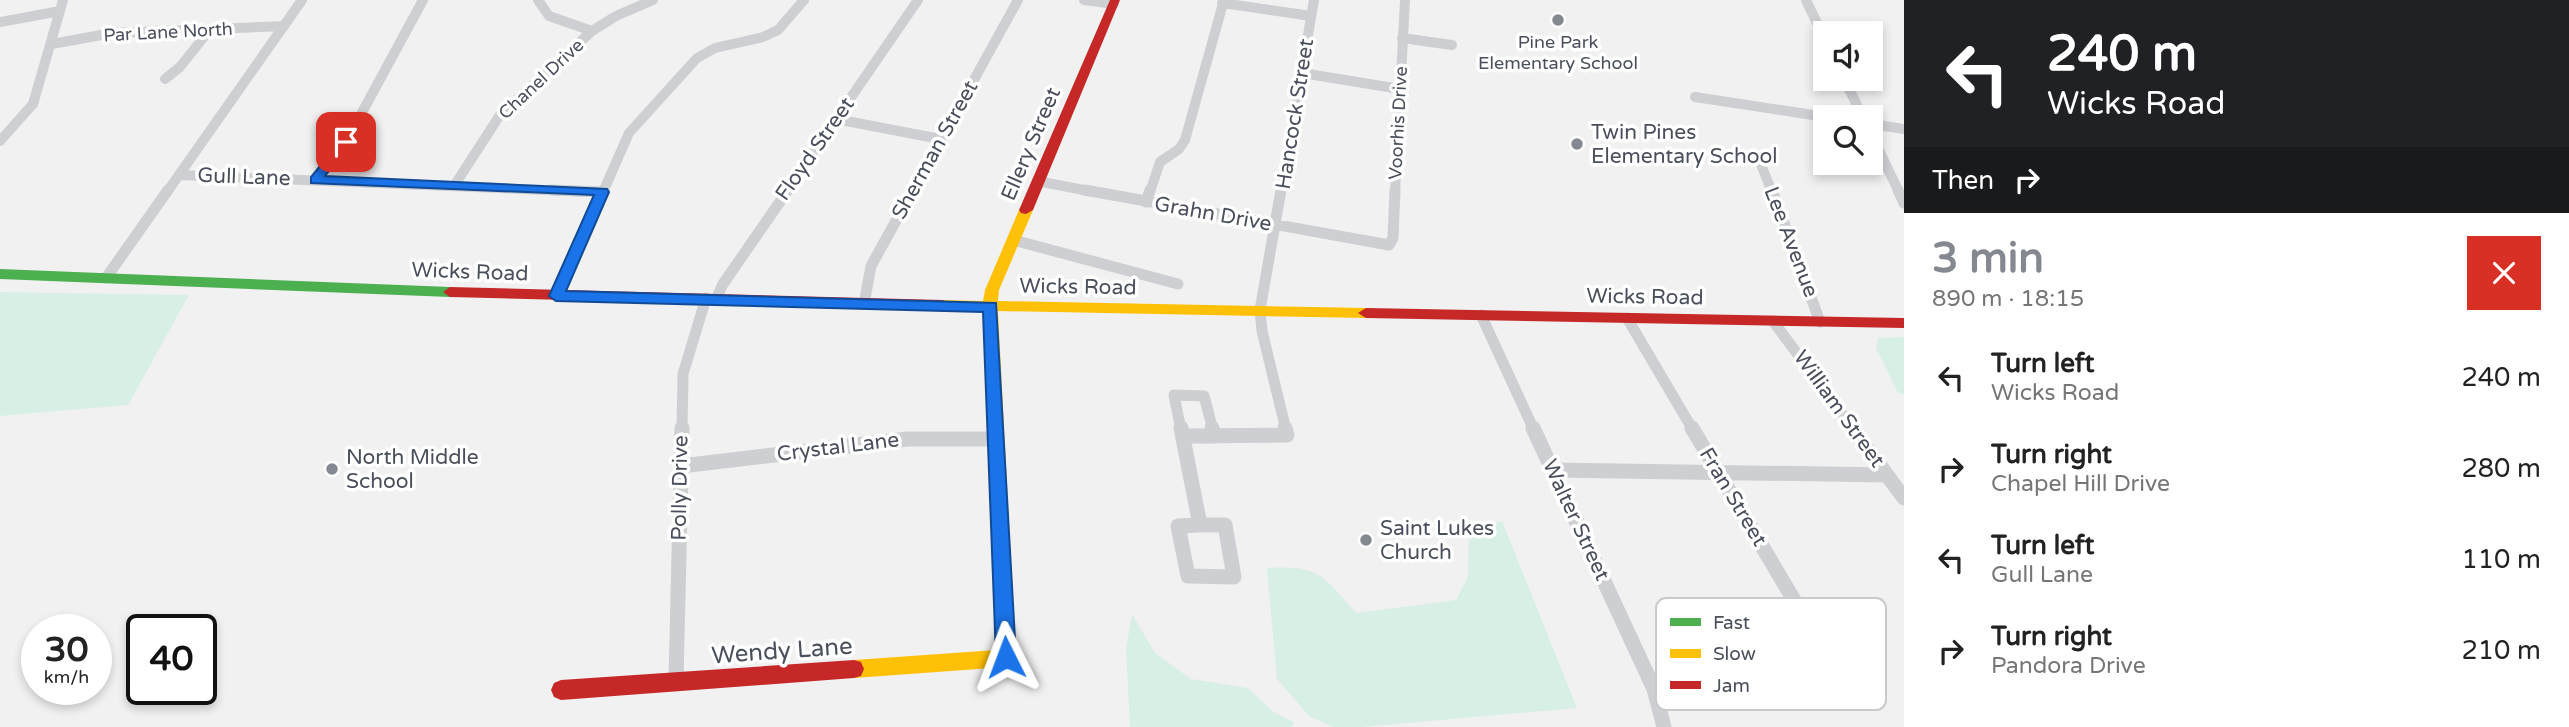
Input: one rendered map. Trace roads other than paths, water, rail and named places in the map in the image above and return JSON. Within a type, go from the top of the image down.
[{"type":"main road","name":"Ellery Street","points":[[1006,657],[990,307],[992,290],[1114,2]]},
{"type":"main road","name":"Wicks Road","points":[[0,274],[556,296],[864,304],[1904,323]]},
{"type":"main road","name":"Wendy Lane","points":[[561,690],[1006,657]]},
{"type":"street","points":[[0,141],[33,104],[63,0]]},
{"type":"street","points":[[106,278],[302,0]]},
{"type":"street","points":[[315,180],[346,142],[423,0]]},
{"type":"street","points":[[538,0],[549,16],[592,31]]},
{"type":"street","name":"Chanel Drive","points":[[454,186],[500,115],[592,31],[616,16],[653,0]]},
{"type":"street","points":[[556,296],[629,133],[697,58],[715,48],[763,37],[778,30],[804,0]]},
{"type":"street","name":"Floyd Street","points":[[711,299],[918,0]]},
{"type":"street","name":"Sherman Street","points":[[864,304],[871,266],[1018,0]]},
{"type":"street","points":[[1084,0],[1114,2]]},
{"type":"street","name":"Hancock Street","points":[[1214,436],[1287,435],[1262,331],[1260,310],[1314,0]]},
{"type":"street","name":"Voorhis Drive","points":[[1389,245],[1393,238],[1405,0]]},
{"type":"street","points":[[1806,0],[1816,21]]},
{"type":"street","points":[[1146,202],[1160,162],[1179,149],[1185,140],[1223,1],[1311,16]]},
{"type":"street","points":[[0,22],[60,11]]},
{"type":"street","name":"Par Lane North","points":[[52,44],[111,33],[284,26]]},
{"type":"street","points":[[165,79],[180,67],[211,28]]},
{"type":"street","points":[[1402,38],[1452,45]]},
{"type":"street","points":[[1302,73],[1400,89]]},
{"type":"street","points":[[1695,97],[1813,115]]},
{"type":"street","points":[[835,119],[940,139]]},
{"type":"street","points":[[1883,126],[1904,129]]},
{"type":"street","points":[[1883,159],[1904,203]]},
{"type":"street","name":"Lee Avenue","points":[[1760,162],[1783,217],[1820,321]]},
{"type":"street","name":"Gull Lane","points":[[179,175],[603,192]]},
{"type":"street","name":"Grahn Drive","points":[[1037,181],[1363,243],[1389,245]]},
{"type":"street","points":[[1013,240],[1178,284]]},
{"type":"street","name":"Polly Drive","points":[[676,681],[683,374],[711,299]]},
{"type":"street","name":"Walter Street","points":[[1481,316],[1656,697]]},
{"type":"street","name":"Fran Street","points":[[1627,318],[1793,598]]},
{"type":"street","name":"William Street","points":[[1773,321],[1904,498]]},
{"type":"street","points":[[1183,436],[1214,436],[1204,396],[1174,395],[1200,525]]},
{"type":"street","name":"Crystal Lane","points":[[681,466],[907,439],[996,439]]},
{"type":"street","points":[[1553,470],[1887,475]]},
{"type":"street","points":[[1200,525],[1225,525],[1234,576],[1188,576],[1178,526],[1200,525]]},
{"type":"street","name":"Walter Street","points":[[1660,710],[1664,727]]},
{"type":"place","name":"Pine Park Elementary School","points":[[1558,20]]},
{"type":"place","name":"Twin Pines Elementary School","points":[[1577,144]]},
{"type":"place","name":"North Middle School","points":[[332,469]]},
{"type":"place","name":"Saint Lukes Church","points":[[1366,540]]}]
